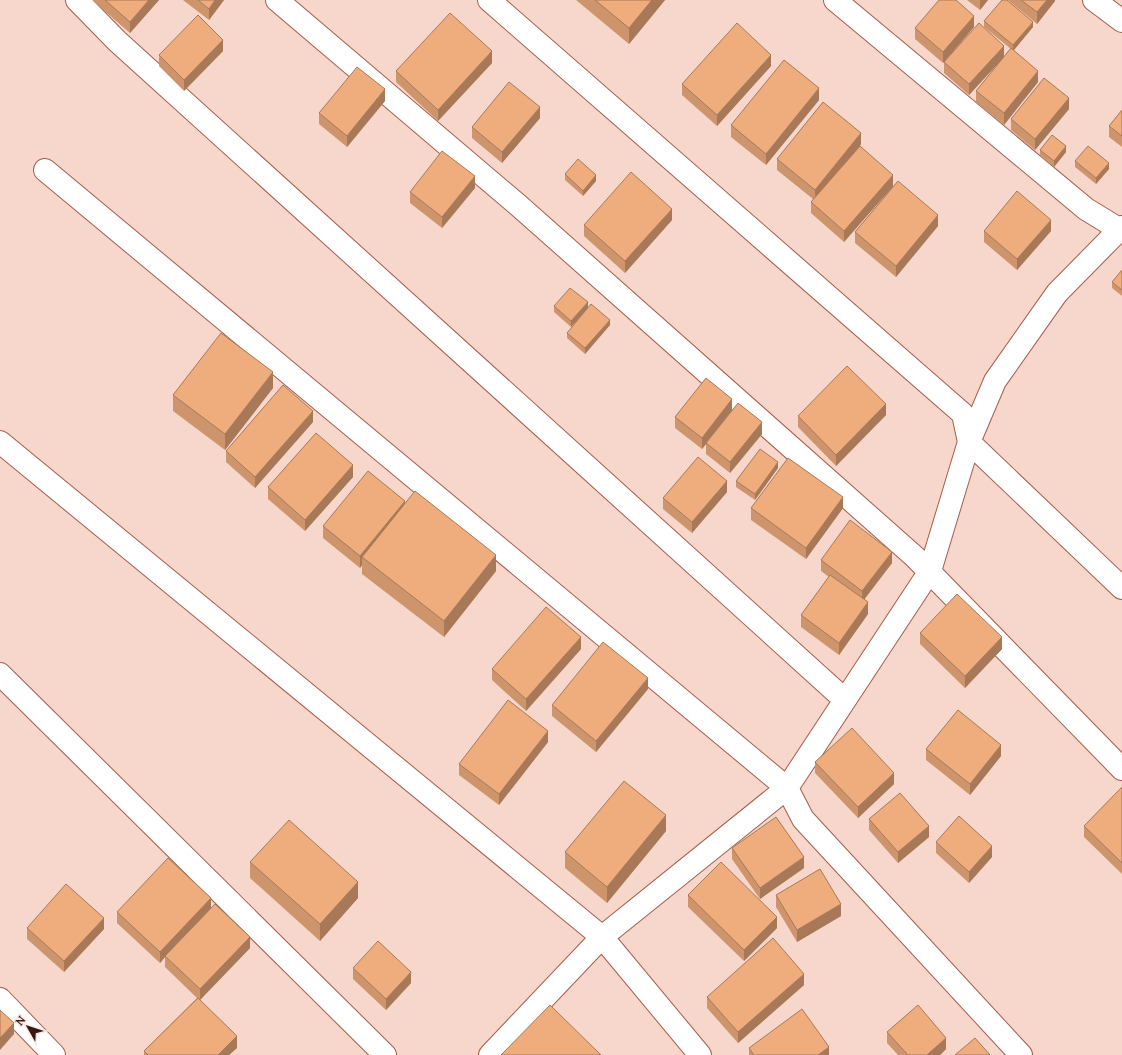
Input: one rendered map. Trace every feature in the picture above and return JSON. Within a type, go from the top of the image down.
[{"type":"street","points":[[77,0],[117,41],[845,700]]},
{"type":"street","points":[[277,0],[518,205],[915,556],[1122,769]]},
{"type":"street","points":[[489,0],[963,414],[969,442],[1122,588]]},
{"type":"street","points":[[490,1055],[602,937],[787,788],[930,572],[969,442],[995,380],[1057,293],[1121,229],[1086,209],[835,0]]},
{"type":"street","points":[[1094,0],[1122,21]]},
{"type":"street","points":[[45,170],[787,788],[804,819],[1021,1055]]},
{"type":"street","points":[[0,442],[602,937],[700,1055]]},
{"type":"street","points":[[0,674],[385,1055]]},
{"type":"street","points":[[0,999],[54,1055]]},
{"type":"building","points":[[105,0],[149,0],[130,22]]},
{"type":"building","points":[[198,0],[215,0],[209,9]]},
{"type":"building","points":[[595,0],[652,0],[629,28]]},
{"type":"building","points":[[939,0],[956,0],[974,16],[943,52],[915,28]]},
{"type":"building","points":[[1002,0],[1007,0],[1033,22],[1013,45],[984,21]]},
{"type":"building","points":[[1021,0],[1047,0],[1037,12]]},
{"type":"building","points":[[450,13],[492,51],[438,110],[396,71]]},
{"type":"building","points":[[198,15],[223,40],[184,80],[159,55]]},
{"type":"building","points":[[737,23],[771,55],[717,115],[682,84]]},
{"type":"building","points":[[979,23],[1004,46],[969,84],[944,62]]},
{"type":"building","points":[[1011,48],[1038,71],[1004,113],[976,91]]},
{"type":"building","points":[[784,60],[819,88],[766,154],[731,125]]},
{"type":"building","points":[[357,67],[385,89],[347,136],[319,113]]},
{"type":"building","points":[[1044,78],[1069,98],[1035,139],[1011,119]]},
{"type":"building","points":[[509,82],[540,107],[502,152],[472,127]]},
{"type":"building","points":[[823,102],[861,133],[815,190],[777,159]]},
{"type":"building","points":[[1122,110],[1122,136],[1109,126]]},
{"type":"building","points":[[1052,135],[1066,146],[1054,161],[1040,150]]},
{"type":"building","points":[[860,146],[893,175],[844,231],[811,202]]},
{"type":"building","points":[[1088,146],[1109,163],[1096,178],[1075,161]]},
{"type":"building","points":[[442,151],[475,176],[442,217],[410,192]]},
{"type":"building","points":[[578,159],[596,175],[583,191],[565,174]]},
{"type":"building","points":[[631,172],[672,209],[625,261],[584,225]]},
{"type":"building","points":[[898,181],[938,215],[896,266],[855,232]]},
{"type":"building","points":[[1017,191],[1051,220],[1017,259],[984,231]]},
{"type":"building","points":[[1122,270],[1122,290],[1112,282]]},
{"type":"building","points":[[570,288],[588,302],[571,321],[554,306]]},
{"type":"building","points":[[591,304],[610,320],[585,348],[567,333]]},
{"type":"building","points":[[221,333],[273,372],[225,434],[173,395]]},
{"type":"building","points":[[847,366],[886,404],[836,455],[798,416]]},
{"type":"building","points":[[706,378],[732,399],[702,438],[675,417]]},
{"type":"building","points":[[283,385],[313,411],[255,477],[226,451]]},
{"type":"building","points":[[738,403],[762,422],[730,462],[706,443]]},
{"type":"building","points":[[316,433],[353,465],[305,520],[268,487]]},
{"type":"building","points":[[760,449],[778,462],[755,494],[736,481]]},
{"type":"building","points":[[698,457],[727,481],[692,522],[663,498]]},
{"type":"building","points":[[788,458],[843,497],[806,548],[751,508]]},
{"type":"building","points":[[368,471],[405,501],[360,556],[323,526]]},
{"type":"building","points":[[415,491],[496,555],[444,621],[362,557]]},
{"type":"building","points":[[850,520],[892,552],[862,591],[821,560]]},
{"type":"building","points":[[830,575],[868,602],[839,643],[801,615]]},
{"type":"building","points":[[957,594],[1002,637],[965,676],[920,633]]},
{"type":"building","points":[[546,607],[581,637],[526,699],[492,669]]},
{"type":"building","points":[[603,642],[648,678],[596,741],[552,705]]},
{"type":"building","points":[[508,700],[548,731],[499,794],[459,764]]},
{"type":"building","points":[[958,710],[1001,745],[970,784],[926,749]]},
{"type":"building","points":[[852,728],[894,773],[858,807],[815,762]]},
{"type":"building","points":[[624,781],[666,815],[607,887],[565,852]]},
{"type":"building","points":[[1122,787],[1122,863],[1084,826]]},
{"type":"building","points":[[900,793],[929,826],[898,852],[869,819]]},
{"type":"building","points":[[959,816],[992,846],[969,872],[936,842]]},
{"type":"building","points":[[776,817],[804,857],[760,888],[732,848]]},
{"type":"building","points":[[289,820],[358,882],[320,924],[250,862]]},
{"type":"building","points":[[168,858],[211,898],[160,952],[117,912]]},
{"type":"building","points":[[721,862],[777,917],[744,950],[688,895]]},
{"type":"building","points":[[820,869],[841,904],[797,930],[776,895]]},
{"type":"building","points":[[66,884],[104,918],[64,961],[27,928]]},
{"type":"building","points":[[215,904],[250,937],[200,989],[165,956]]},
{"type":"building","points":[[773,938],[804,974],[738,1032],[707,997]]},
{"type":"building","points":[[378,941],[411,972],[386,999],[353,968]]},
{"type":"building","points":[[198,998],[237,1036],[218,1055],[148,1055],[144,1051]]},
{"type":"building","points":[[550,1005],[601,1055],[501,1055]]},
{"type":"building","points":[[918,1005],[946,1038],[927,1055],[908,1055],[887,1032]]},
{"type":"building","points":[[802,1009],[829,1047],[818,1055],[754,1055],[749,1048]]},
{"type":"building","points":[[0,1010],[14,1023],[0,1038]]},
{"type":"building","points":[[975,1038],[990,1055],[955,1055]]}]
